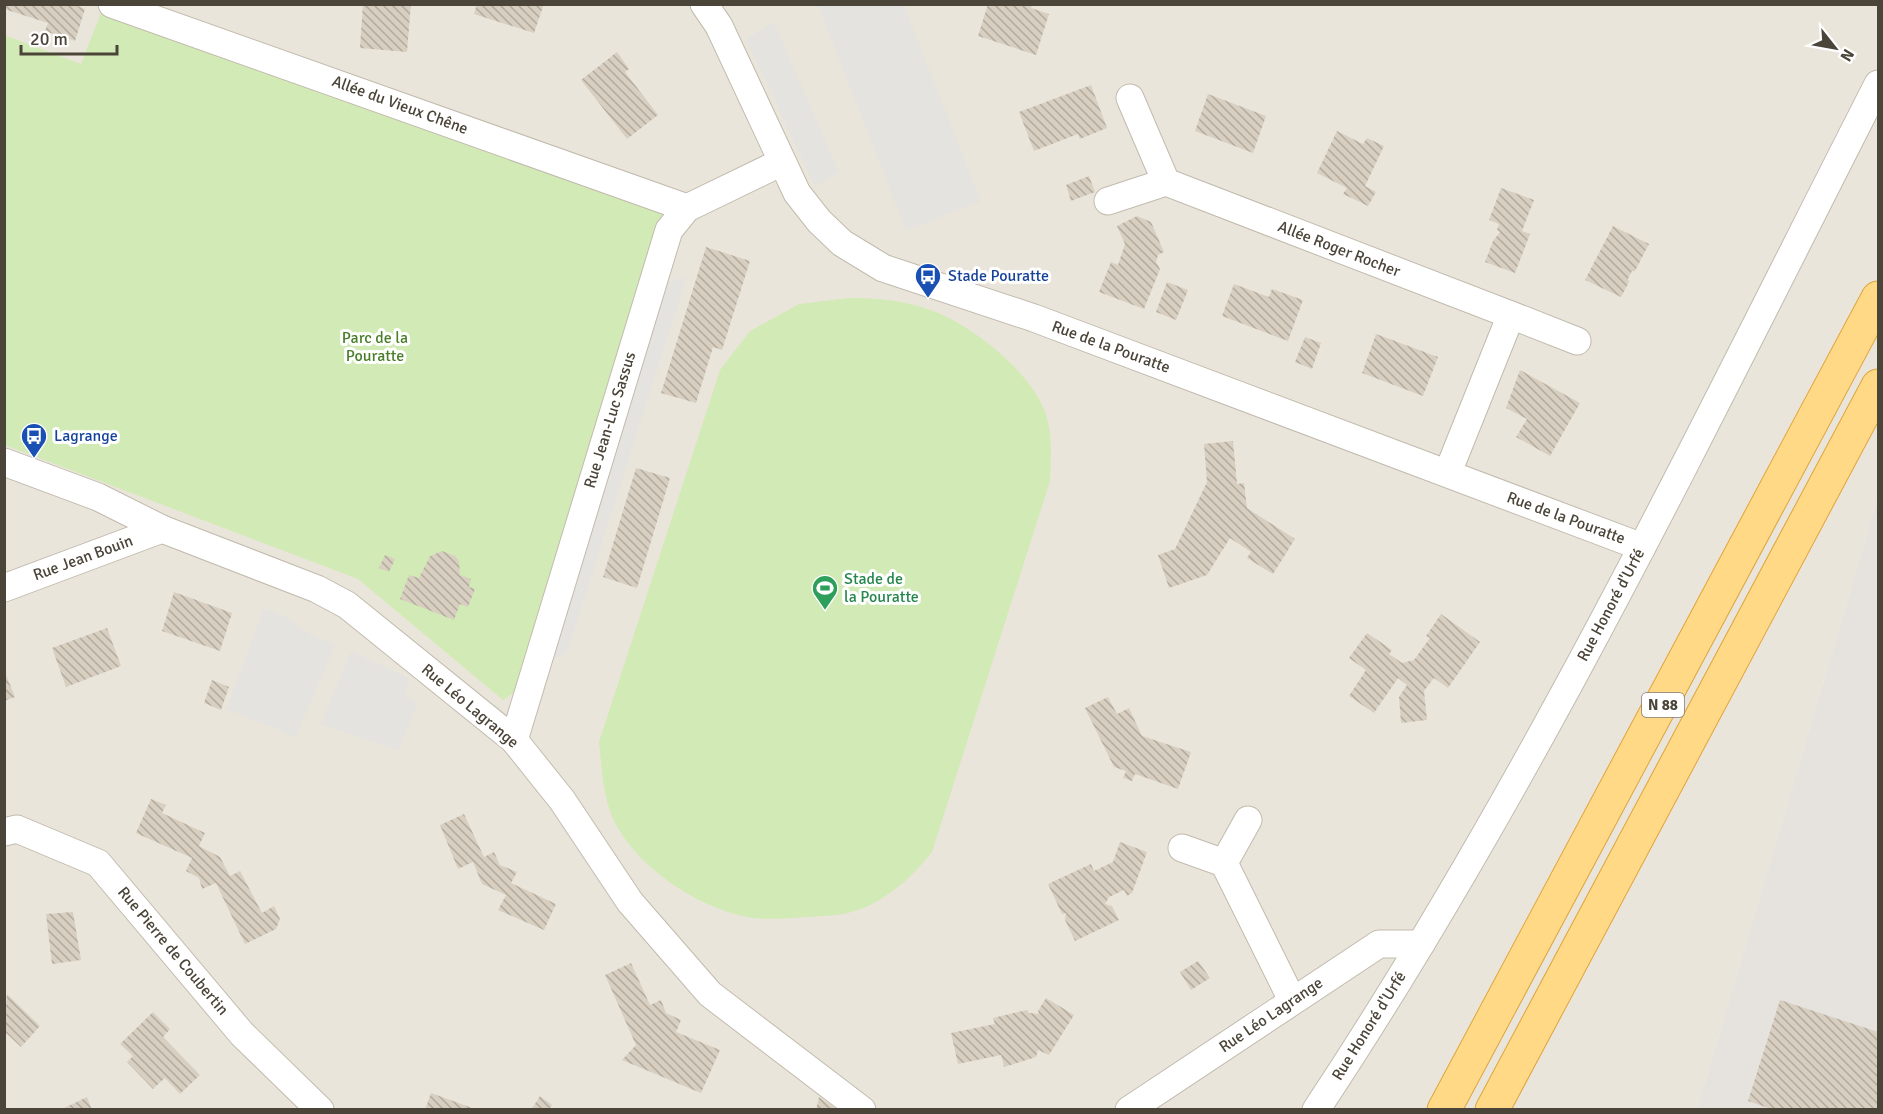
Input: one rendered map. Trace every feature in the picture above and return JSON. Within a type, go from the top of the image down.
[{"type":"highway","name":"N 88","points":[[1444,1110],[1878,298]]},
{"type":"highway","name":"N 88","points":[[1492,1110],[1878,386]]},
{"type":"street","name":"Allée du Vieux Chêne","points":[[112,4],[687,208]]},
{"type":"street","name":"Rue de la Pouratte","points":[[704,4],[728,44],[797,193],[819,221],[842,243],[883,268],[1034,318],[1448,472],[1642,547]]},
{"type":"street","name":"Rue Honoré d'Urfé","points":[[1316,1110],[1421,944],[1516,782],[1642,547],[1878,84]]},
{"type":"street","points":[[1108,201],[1167,182],[1130,98]]},
{"type":"street","name":"Rue Jean-Luc Sassus","points":[[514,740],[669,230],[687,208],[782,162]]},
{"type":"street","name":"Allée Roger Rocher","points":[[1167,182],[1577,341]]},
{"type":"street","points":[[1448,472],[1511,315]]},
{"type":"street","name":"Rue Léo Lagrange","points":[[4,462],[98,497],[162,529],[317,589],[347,605],[514,740],[562,800],[630,902],[710,994],[862,1110]]},
{"type":"street","name":"Rue Jean Bouin","points":[[4,588],[162,529]]},
{"type":"street","points":[[1224,863],[1248,820]]},
{"type":"street","name":"Rue Pierre de Coubertin","points":[[4,832],[17,829],[98,863],[242,1034],[320,1110]]},
{"type":"street","points":[[1182,848],[1224,863],[1292,1000]]},
{"type":"street","name":"Rue Léo Lagrange","points":[[1129,1110],[1379,944],[1421,944]]},
{"type":"shaded area","points":[[5,5],[1878,5],[1878,497],[1697,1109],[5,1110]]},
{"type":"shaded area","points":[[818,5],[904,5],[981,201],[906,231]]},
{"type":"shaded area","points":[[774,22],[839,172],[815,187],[746,39]]},
{"type":"shaded area","points":[[687,276],[567,653],[539,665],[655,288]]},
{"type":"shaded area","points":[[1878,497],[1878,1109],[1697,1109]]},
{"type":"shaded area","points":[[264,608],[288,618],[310,634],[335,645],[296,737],[226,709]]},
{"type":"shaded area","points":[[351,651],[410,679],[404,695],[418,702],[398,751],[321,724]]},
{"type":"green space","name":"Parc de la Pouratte","points":[[101,13],[663,212],[516,691],[503,700],[358,579],[5,445],[4,35],[81,64]]},
{"type":"green space","name":"Stade de la Pouratte","points":[[849,298],[890,300],[930,310],[963,326],[997,351],[1027,381],[1045,412],[1050,438],[1050,481],[932,852],[896,888],[863,908],[848,913],[824,916],[753,918],[715,907],[677,888],[644,861],[630,846],[619,830],[610,810],[604,788],[599,742],[720,370],[750,331],[799,304]]},
{"type":"building","points":[[4,4],[73,4],[85,9],[75,41],[45,31],[48,23],[4,9]]},
{"type":"building","points":[[363,4],[411,4],[407,52],[360,48]]},
{"type":"building","points":[[477,4],[544,4],[534,33],[474,14]]},
{"type":"building","points":[[988,4],[1032,4],[1031,8],[1049,14],[1036,55],[978,36]]},
{"type":"building","points":[[617,52],[629,69],[625,72],[658,115],[627,139],[581,80]]},
{"type":"building","points":[[1091,85],[1107,128],[1080,139],[1078,134],[1034,151],[1019,112]]},
{"type":"building","points":[[1208,94],[1266,116],[1253,153],[1195,131]]},
{"type":"building","points":[[1337,131],[1363,144],[1367,138],[1384,146],[1365,186],[1376,192],[1368,206],[1343,194],[1347,188],[1317,173]]},
{"type":"building","points":[[1089,176],[1095,192],[1071,201],[1066,185]]},
{"type":"building","points":[[1501,188],[1534,200],[1522,231],[1530,234],[1515,273],[1485,262],[1493,241],[1500,232],[1497,230],[1499,224],[1489,220]]},
{"type":"building","points":[[1137,216],[1151,222],[1164,252],[1158,255],[1156,262],[1160,269],[1144,309],[1099,292],[1111,262],[1118,265],[1125,244],[1117,226]]},
{"type":"building","points":[[1613,226],[1649,244],[1635,271],[1632,271],[1621,297],[1585,280]]},
{"type":"building","points":[[706,247],[750,261],[722,350],[713,347],[696,403],[661,393]]},
{"type":"building","points":[[1167,282],[1188,290],[1176,320],[1156,312]]},
{"type":"building","points":[[1234,284],[1269,297],[1272,289],[1303,300],[1288,341],[1222,316]]},
{"type":"building","points":[[1376,334],[1438,357],[1423,396],[1362,373]]},
{"type":"building","points":[[1305,337],[1321,343],[1312,369],[1295,362]]},
{"type":"building","points":[[1520,370],[1580,403],[1550,456],[1516,437],[1527,419],[1506,408]]},
{"type":"building","points":[[1233,441],[1237,484],[1244,483],[1247,508],[1295,539],[1273,574],[1247,558],[1251,552],[1230,538],[1207,575],[1169,588],[1158,555],[1175,549],[1207,482],[1204,444]]},
{"type":"building","points":[[636,468],[670,478],[637,588],[603,577]]},
{"type":"building","points":[[442,551],[455,556],[459,561],[460,575],[471,579],[469,587],[475,589],[468,607],[460,604],[454,620],[400,599],[409,575],[419,578],[430,556]]},
{"type":"building","points":[[385,555],[395,559],[389,572],[379,568]]},
{"type":"building","points":[[174,592],[232,613],[220,651],[162,631]]},
{"type":"building","points":[[1441,614],[1480,642],[1448,688],[1434,678],[1424,691],[1427,720],[1401,723],[1399,697],[1407,685],[1398,678],[1374,713],[1349,696],[1366,670],[1349,658],[1367,633],[1392,650],[1389,654],[1402,663],[1414,660],[1430,638],[1426,636]]},
{"type":"building","points":[[107,628],[121,666],[66,687],[52,648]]},
{"type":"building","points":[[4,670],[15,697],[4,701]]},
{"type":"building","points":[[212,680],[229,687],[221,710],[204,703]]},
{"type":"building","points":[[1108,697],[1117,714],[1129,708],[1142,736],[1191,752],[1178,789],[1135,774],[1132,781],[1123,778],[1126,771],[1114,767],[1085,708]]},
{"type":"building","points":[[151,799],[166,805],[162,813],[205,833],[199,846],[220,857],[230,876],[240,871],[262,913],[274,906],[280,919],[276,929],[245,944],[216,883],[202,889],[199,878],[186,871],[192,858],[136,833]]},
{"type":"building","points":[[464,814],[484,857],[494,852],[500,865],[517,872],[511,883],[556,904],[544,930],[498,910],[506,895],[482,884],[473,862],[458,869],[440,825]]},
{"type":"building","points":[[1120,842],[1147,852],[1132,893],[1127,896],[1124,890],[1109,897],[1105,904],[1112,906],[1119,920],[1075,941],[1065,920],[1066,913],[1062,914],[1048,884],[1091,864],[1094,871],[1113,862]]},
{"type":"building","points":[[73,912],[81,960],[52,964],[46,914]]},
{"type":"building","points":[[1198,961],[1210,978],[1191,990],[1180,972]]},
{"type":"building","points":[[631,963],[650,1005],[661,1000],[666,1013],[681,1020],[676,1032],[720,1050],[701,1093],[622,1060],[636,1045],[605,975]]},
{"type":"building","points":[[7,994],[40,1026],[21,1047],[4,1031]]},
{"type":"building","points":[[1046,998],[1074,1015],[1049,1055],[1038,1050],[1036,1057],[1004,1067],[1001,1055],[958,1064],[951,1033],[995,1024],[993,1018],[1027,1010],[1029,1013],[1039,1014],[1038,1011]]},
{"type":"building","points":[[1780,1000],[1878,1032],[1878,1110],[1774,1110],[1748,1101]]},
{"type":"building","points":[[153,1012],[170,1029],[163,1037],[200,1075],[180,1094],[165,1078],[153,1089],[127,1062],[133,1056],[120,1044]]},
{"type":"building","points":[[431,1093],[475,1109],[475,1110],[425,1110]]},
{"type":"building","points":[[540,1096],[552,1105],[549,1110],[531,1110]]},
{"type":"building","points":[[87,1097],[92,1110],[60,1110]]},
{"type":"building","points":[[819,1097],[833,1107],[836,1110],[816,1110]]},
{"type":"place","name":"Stade Pouratte","points":[[928,299]]},
{"type":"place","name":"Lagrange","points":[[34,459]]},
{"type":"place","name":"Stade de la Pouratte","points":[[825,611]]}]
